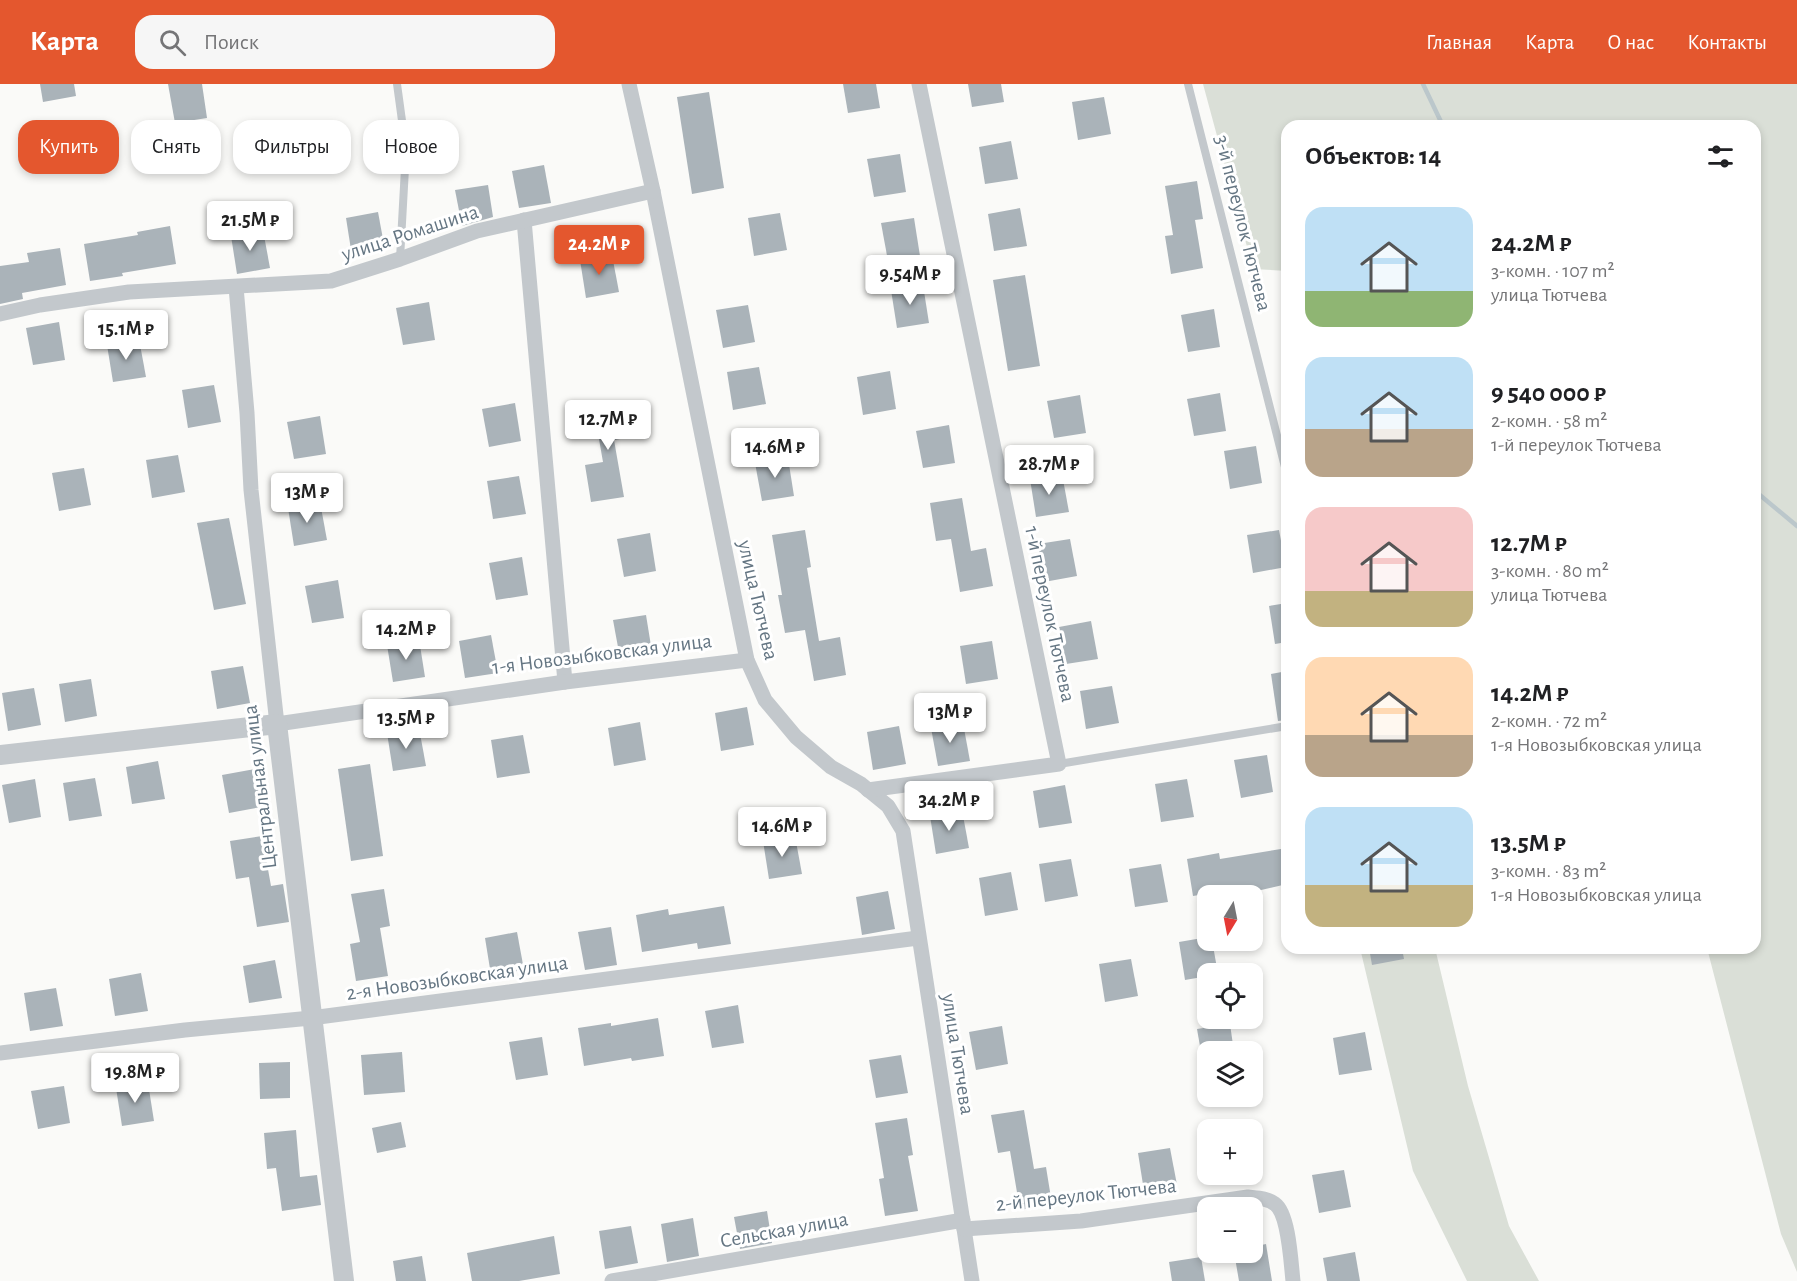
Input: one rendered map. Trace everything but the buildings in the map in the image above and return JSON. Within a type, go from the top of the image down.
[{"type":"street","name":"улица Тютчева","points":[[629,84],[653,191],[747,660],[765,700],[796,738],[831,767],[868,790],[888,806],[903,831],[972,1281]]},
{"type":"street","name":"1-й переулок Тютчева","points":[[919,84],[1059,764]]},
{"type":"street","name":"улица Ромашина","points":[[0,315],[40,305],[129,292],[331,281],[477,231],[653,191]]},
{"type":"street","points":[[524,220],[565,682]]},
{"type":"street","name":"Центральная улица","points":[[236,287],[247,413],[250,490],[344,1281]]},
{"type":"street","name":"1-я Новозыбковская улица","points":[[0,755],[277,723],[565,682],[747,660]]},
{"type":"street","points":[[868,790],[1059,764]]},
{"type":"street","name":"2-я Новозыбковская улица","points":[[0,1053],[186,1030],[311,1018],[918,938]]},
{"type":"street","name":"2-й переулок Тютчева","points":[[963,1225],[1081,1221],[1248,1197],[1264,1199],[1276,1204],[1281,1212],[1286,1227],[1293,1281]]},
{"type":"street","name":"Сельская улица","points":[[612,1281],[963,1225]]},
{"type":"lane","points":[[397,84],[406,150],[400,259]]},
{"type":"lane","name":"3-й переулок Тютчева","points":[[1188,84],[1281,451]]},
{"type":"lane","points":[[1059,764],[1281,727]]},
{"type":"shaded area","points":[[1203,84],[1797,84],[1797,1272],[1781,1234],[1709,954],[1761,954],[1761,120],[1281,120],[1281,271],[1253,269]]},
{"type":"shaded area","points":[[1361,954],[1436,954],[1468,1086],[1509,1226],[1539,1281],[1467,1281],[1413,1171]]},
{"type":"waterway","points":[[1423,84],[1440,120]]},
{"type":"waterway","points":[[1761,496],[1797,526]]}]
